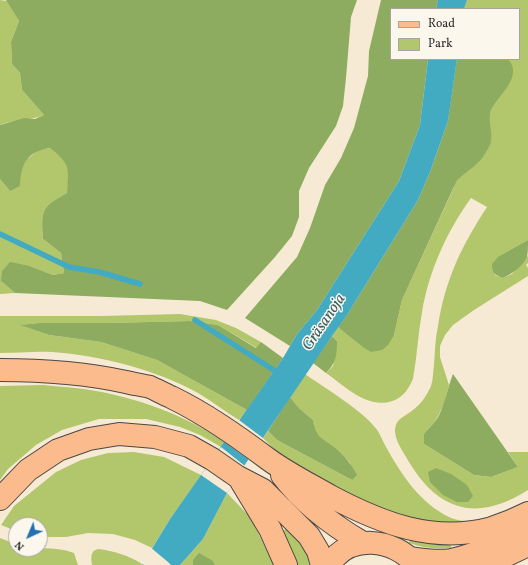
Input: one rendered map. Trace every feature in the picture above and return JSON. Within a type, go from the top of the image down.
[{"type":"main road","points":[[0,370],[24,370],[102,377],[150,387],[190,406],[316,488],[361,512],[394,525],[420,531],[447,534],[482,530],[510,521],[528,513]]},
{"type":"main road","points":[[0,499],[28,470],[58,450],[89,439],[119,434],[154,437],[189,446],[212,458],[238,477],[262,490],[309,536],[318,551],[322,565]]},
{"type":"main road","points":[[263,454],[293,489],[321,515],[363,543]]},
{"type":"main road","points":[[238,477],[253,499],[270,529],[286,565]]},
{"type":"main road","points":[[329,565],[340,553],[351,547],[363,543],[376,542],[389,545],[400,550],[413,562],[450,560],[465,556],[499,542],[528,527]]},
{"type":"main road","points":[[486,565],[528,545]]},
{"type":"main road","points":[[509,565],[528,550]]},
{"type":"green space","points":[[0,0],[7,1],[19,21],[11,42],[12,64],[20,73],[22,90],[44,115],[0,125]]},
{"type":"green space","points":[[6,0],[357,0],[351,17],[343,106],[336,126],[309,168],[299,191],[299,217],[292,236],[227,310],[200,301],[15,293],[1,281],[2,271],[10,262],[30,266],[53,275],[64,273],[61,253],[43,239],[42,222],[44,210],[47,206],[67,193],[68,178],[65,163],[57,153],[50,148],[36,152],[27,160],[22,171],[20,186],[10,191],[0,179],[0,125],[24,118],[35,119],[44,115],[22,90],[20,73],[12,64],[11,42],[19,21]]},
{"type":"green space","points":[[381,0],[438,0],[436,8],[390,8],[390,60],[428,60],[420,125],[399,181],[317,310],[297,334],[290,346],[245,318],[297,257],[310,228],[325,185],[341,158],[354,128],[368,76],[369,51]]},
{"type":"green space","points":[[467,0],[528,0],[528,240],[499,256],[495,275],[503,278],[512,274],[528,256],[528,263],[526,265],[528,268],[528,276],[474,310],[453,325],[445,335],[440,346],[440,357],[449,385],[444,404],[436,420],[424,434],[424,444],[474,475],[491,477],[518,467],[508,452],[528,452],[528,490],[510,500],[493,506],[476,508],[461,507],[447,501],[433,492],[421,479],[402,451],[396,438],[395,429],[397,422],[421,402],[431,386],[436,336],[445,293],[462,249],[487,207],[471,198],[454,224],[440,252],[425,297],[413,379],[404,394],[395,400],[385,403],[367,400],[350,391],[326,373],[333,366],[337,341],[332,336],[338,327],[347,333],[394,335],[402,300],[454,187],[448,121],[457,60],[520,60],[520,8],[464,8]]},
{"type":"green space","points":[[457,60],[509,60],[513,72],[508,86],[491,110],[490,145],[480,160],[457,180],[402,300],[394,335],[388,345],[382,350],[371,352],[338,327],[347,315],[418,200],[430,172],[448,121]]},
{"type":"green space","points":[[51,148],[64,159],[69,174],[67,193],[52,202],[44,210],[42,222],[43,239],[61,253],[64,273],[53,275],[30,266],[1,281],[15,293],[0,294],[0,179],[10,191],[26,160],[39,150]]},
{"type":"green space","points":[[528,240],[527,257],[520,267],[503,278],[494,273],[492,264],[499,256]]},
{"type":"green space","points":[[180,314],[216,320],[236,328],[261,342],[257,348],[218,325],[190,321],[39,323],[21,325],[49,335],[101,342],[157,360],[247,410],[239,420],[203,396],[182,385],[164,377],[127,365],[89,356],[70,354],[46,352],[0,353],[0,316]]},
{"type":"green space","points":[[190,321],[218,325],[256,348],[261,342],[283,358],[247,410],[157,360],[101,342],[49,335],[20,325],[39,323]]},
{"type":"green space","points":[[332,336],[337,341],[336,355],[332,366],[326,373],[313,363]]},
{"type":"green space","points":[[305,374],[334,393],[372,423],[412,487],[429,504],[452,518],[462,521],[476,522],[439,526],[360,504],[278,453],[263,438],[268,431],[277,440],[352,480],[350,463],[339,451],[324,442],[314,431],[313,420],[299,408],[290,397]]},
{"type":"green space","points":[[453,374],[518,467],[491,477],[474,475],[424,444],[424,434],[440,414]]},
{"type":"green space","points":[[43,385],[95,391],[150,405],[195,424],[224,442],[221,447],[200,435],[180,427],[146,419],[99,419],[62,430],[36,445],[8,469],[0,480],[0,386]]},
{"type":"green space","points":[[290,397],[299,408],[313,420],[314,427],[319,436],[340,452],[349,463],[357,475],[352,480],[277,440],[268,431]]},
{"type":"green space","points":[[134,452],[164,457],[201,475],[170,519],[152,548],[135,540],[113,534],[88,533],[66,537],[48,537],[48,517],[8,517],[8,528],[1,525],[14,506],[56,472],[81,460],[108,453]]},
{"type":"green space","points":[[436,468],[451,474],[467,485],[473,496],[468,502],[457,502],[443,495],[430,482],[428,472]]},
{"type":"green space","points":[[227,493],[251,518],[274,565],[215,565],[213,561],[193,560],[193,565],[180,565],[203,539]]},
{"type":"green space","points":[[287,528],[299,540],[305,549],[309,559],[309,565],[296,565],[283,531]]},
{"type":"green space","points":[[0,538],[8,541],[8,557],[48,557],[48,549],[60,549],[74,553],[78,565],[0,565]]},
{"type":"green space","points":[[410,538],[451,542],[451,548],[419,546],[409,543]]},
{"type":"green space","points":[[98,549],[115,552],[126,556],[142,565],[92,565],[92,553]]},
{"type":"green space","points":[[199,553],[213,561],[215,565],[193,565],[193,560]]},
{"type":"water","points":[[438,0],[467,0],[464,8],[436,8]]},
{"type":"water","name":"Gräsanoja","points":[[428,60],[457,60],[448,121],[430,172],[418,200],[347,315],[246,463],[227,493],[203,539],[180,565],[142,565],[170,519],[283,358],[297,334],[317,310],[399,181],[420,125]]},
{"type":"pier","points":[[239,420],[263,438],[249,460],[224,442]]},
{"type":"pier","points":[[221,447],[245,466],[227,493],[201,475]]},
{"type":"pier","points":[[150,547],[171,565],[144,565],[141,563]]},
{"type":"waterway","points":[[0,234],[69,267],[99,272],[140,284]]},
{"type":"waterway","points":[[195,320],[280,374]]}]
